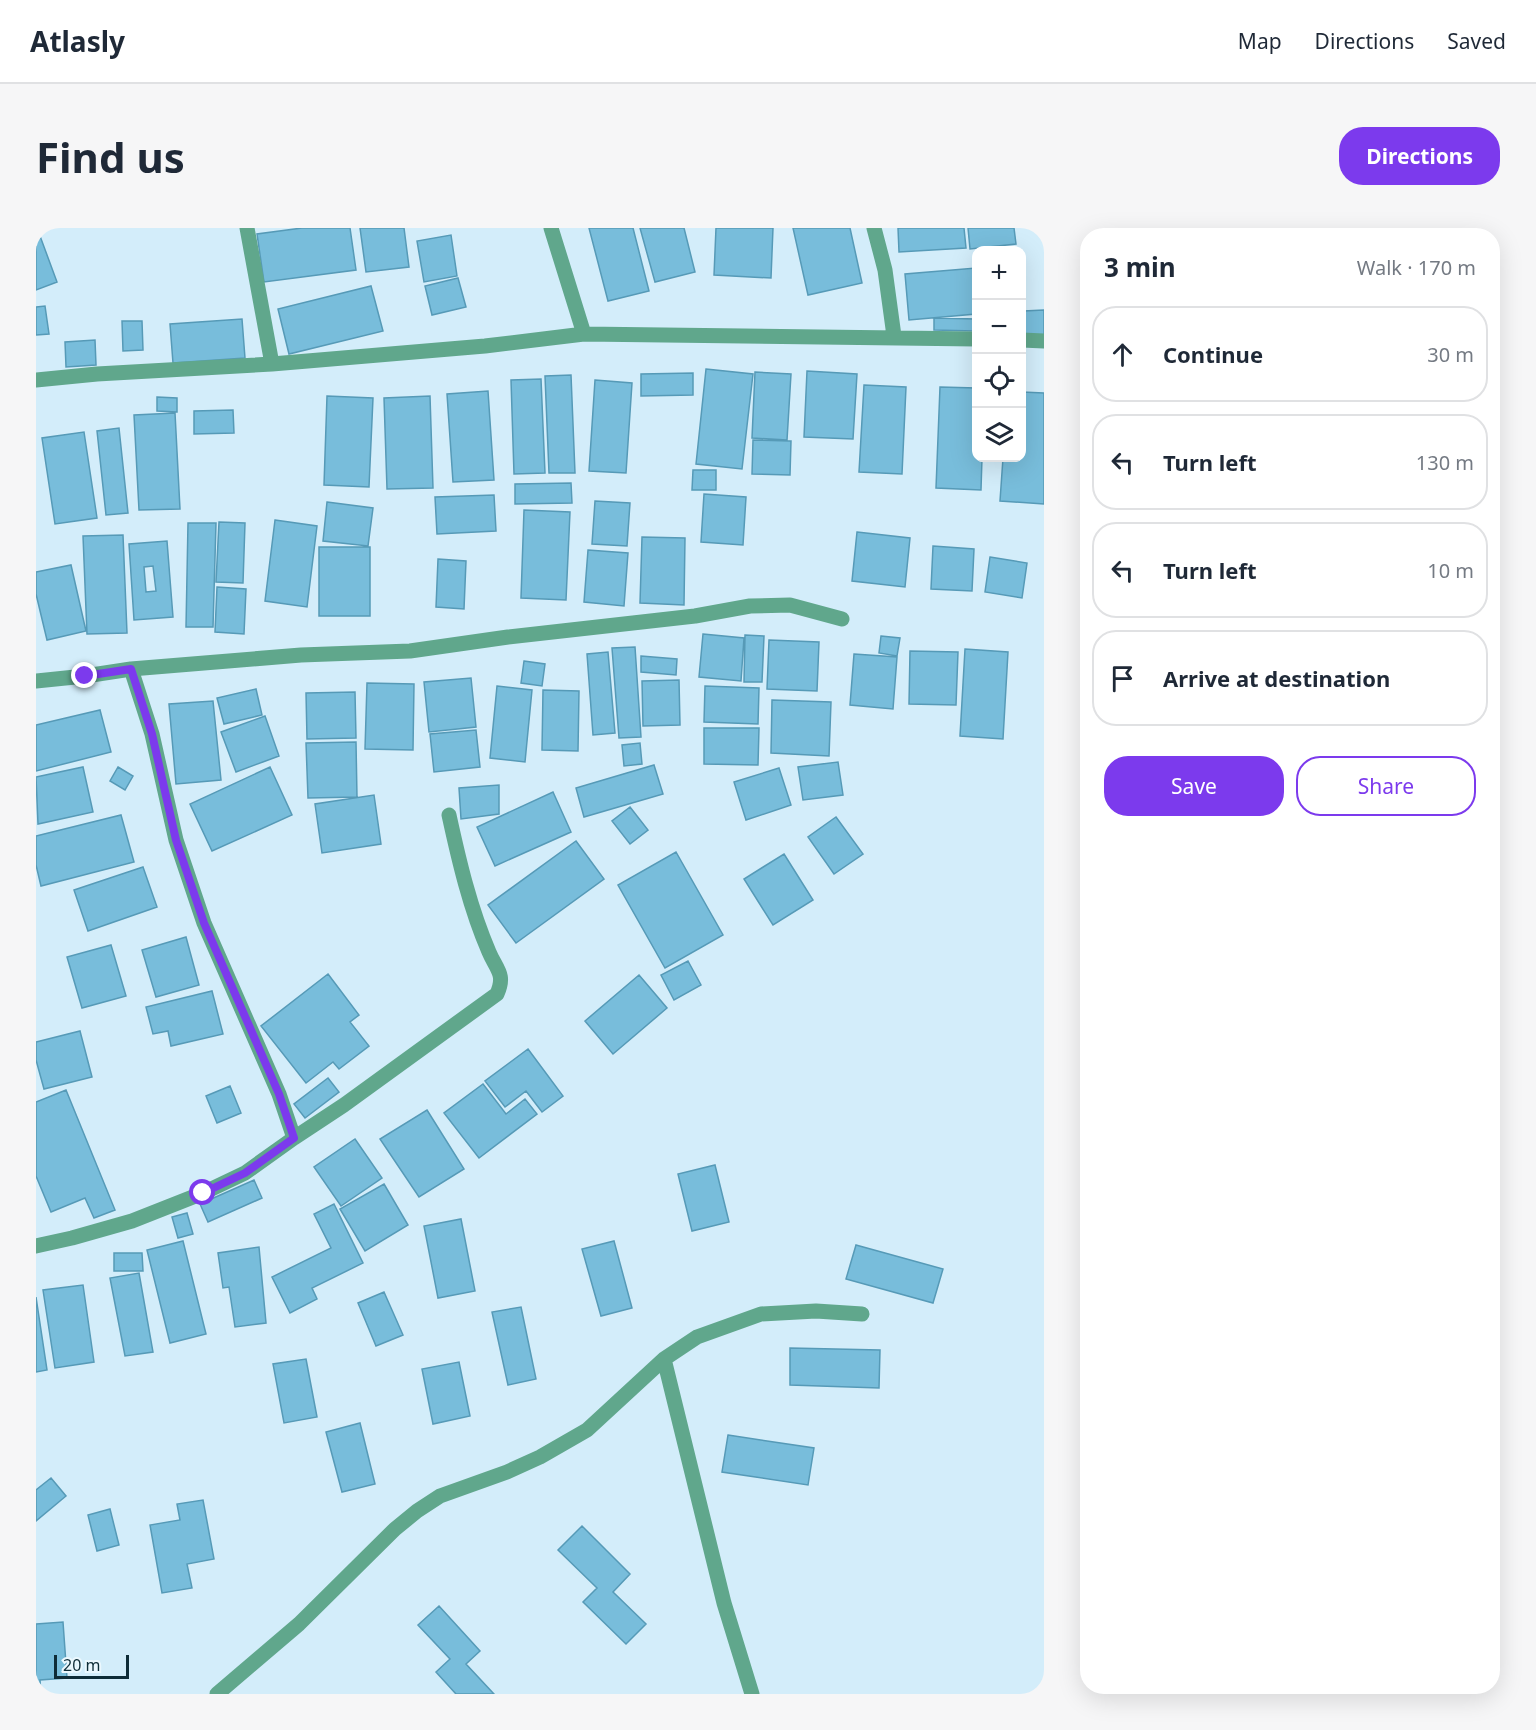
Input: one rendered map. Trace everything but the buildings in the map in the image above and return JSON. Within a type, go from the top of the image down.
[{"type":"street","points":[[247,228],[272,364]]},
{"type":"street","points":[[550,228],[584,334]]},
{"type":"street","points":[[874,228],[885,270],[894,336]]},
{"type":"street","points":[[36,380],[97,374],[272,364],[485,346],[584,334],[894,336],[972,339]]},
{"type":"street","points":[[1026,340],[1044,341]]},
{"type":"street","points":[[36,681],[131,669],[301,655],[410,651],[508,637],[695,616],[750,606],[790,606],[842,619]]},
{"type":"street","points":[[131,669],[152,734],[176,840],[204,923],[279,1094],[294,1138]]},
{"type":"street","points":[[36,1246],[72,1239],[132,1221],[203,1193],[245,1173],[344,1105],[497,994],[501,985],[500,971],[490,954],[473,910],[462,875],[449,814]]},
{"type":"street","points":[[217,1694],[299,1624],[395,1529],[417,1511],[440,1496],[507,1472],[540,1457],[587,1430],[663,1359],[697,1337],[761,1314],[816,1311],[862,1314]]},
{"type":"street","points":[[663,1359],[724,1603],[752,1694]]},
{"type":"route","points":[[85,676],[131,669],[152,734],[176,840],[204,923],[279,1094],[294,1138],[245,1173],[203,1193]]}]
